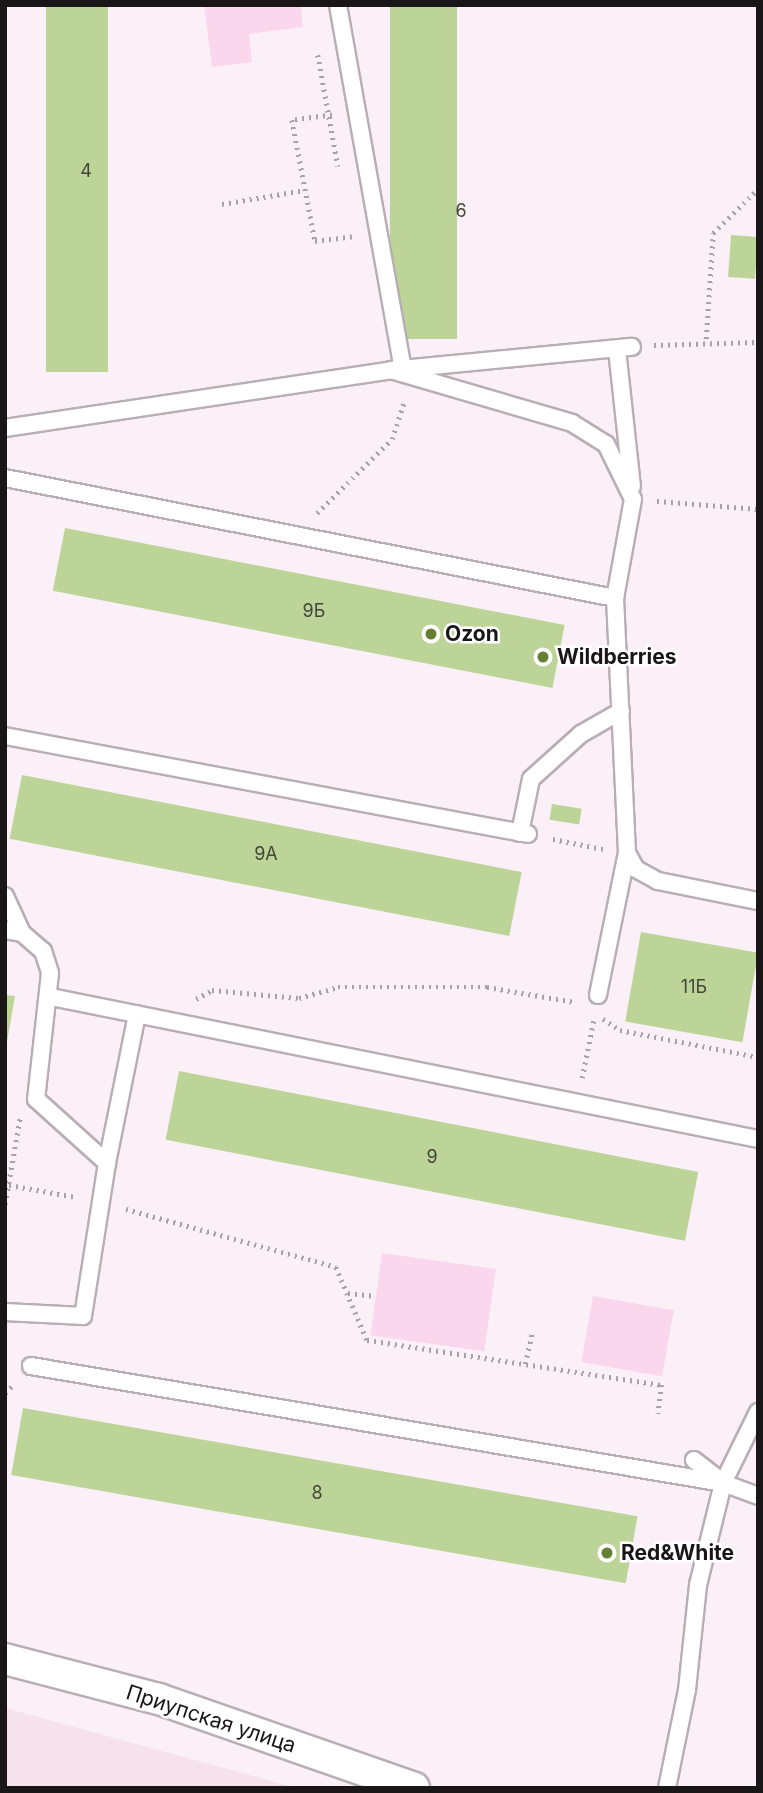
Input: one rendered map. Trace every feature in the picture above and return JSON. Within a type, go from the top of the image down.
[{"type":"street","name":"Приупская улица","points":[[5,1659],[159,1699],[414,1788]]},
{"type":"lane","points":[[338,5],[402,372]]},
{"type":"lane","points":[[5,428],[402,372],[624,348],[633,499],[615,598],[627,853],[598,995]]},
{"type":"lane","points":[[402,372],[572,423],[607,444],[633,499]]},
{"type":"lane","points":[[5,478],[615,598]]},
{"type":"lane","points":[[5,736],[524,834],[531,779],[582,734],[621,710]]},
{"type":"lane","points":[[627,853],[636,869],[658,881],[758,901]]},
{"type":"lane","points":[[5,896],[13,931],[43,951],[51,997],[36,1099],[107,1163]]},
{"type":"lane","points":[[51,997],[758,1139]]},
{"type":"lane","points":[[5,1312],[83,1316],[107,1163],[137,1014]]},
{"type":"lane","points":[[31,1366],[723,1483],[758,1496]]},
{"type":"lane","points":[[667,1788],[687,1690],[698,1585],[723,1483],[758,1412]]},
{"type":"lane","points":[[694,1460],[723,1483]]},
{"type":"path","points":[[327,116],[292,120],[315,242],[379,232]]},
{"type":"path","points":[[706,339],[713,233],[758,189]]},
{"type":"path","points":[[222,204],[305,190]]},
{"type":"path","points":[[624,348],[706,339],[758,342]]},
{"type":"path","points":[[293,534],[391,439],[402,372]]},
{"type":"path","points":[[633,499],[758,509]]},
{"type":"path","points":[[524,834],[627,853]]},
{"type":"path","points":[[159,1019],[212,990],[299,998],[338,987],[487,987],[572,1000],[620,1030],[758,1057]]},
{"type":"path","points":[[5,1204],[23,1097],[36,1099]]},
{"type":"path","points":[[9,1185],[101,1202],[336,1267],[367,1339],[662,1385],[658,1414]]},
{"type":"path","points":[[347,1293],[376,1296]]},
{"type":"path","points":[[525,1364],[532,1333]]},
{"type":"shaded area","points":[[204,5],[301,5],[303,27],[249,34],[252,62],[212,67]]},
{"type":"shaded area","points":[[382,1253],[496,1269],[484,1351],[370,1335]]},
{"type":"shaded area","points":[[593,1296],[674,1310],[662,1376],[581,1362]]},
{"type":"shaded area","points":[[5,1708],[297,1788],[5,1788]]},
{"type":"building","points":[[46,5],[108,5],[108,372],[46,372]]},
{"type":"building","points":[[390,5],[457,5],[457,339],[390,339]]},
{"type":"building","points":[[731,235],[758,237],[755,279],[728,277]]},
{"type":"building","points":[[65,528],[565,625],[552,688],[53,591]]},
{"type":"building","points":[[22,775],[522,872],[509,936],[10,839]]},
{"type":"building","points":[[552,804],[582,809],[579,824],[549,820]]},
{"type":"building","points":[[641,932],[758,953],[742,1042],[625,1022]]},
{"type":"building","points":[[5,995],[15,996],[7,1042],[5,1041]]},
{"type":"building","points":[[179,1071],[698,1172],[685,1241],[166,1140]]},
{"type":"building","points":[[23,1408],[638,1516],[626,1583],[11,1475]]},
{"type":"place","name":"Ozon","points":[[431,634]]},
{"type":"place","name":"Wildberries","points":[[543,657]]},
{"type":"place","name":"Red&White","points":[[607,1553]]}]
